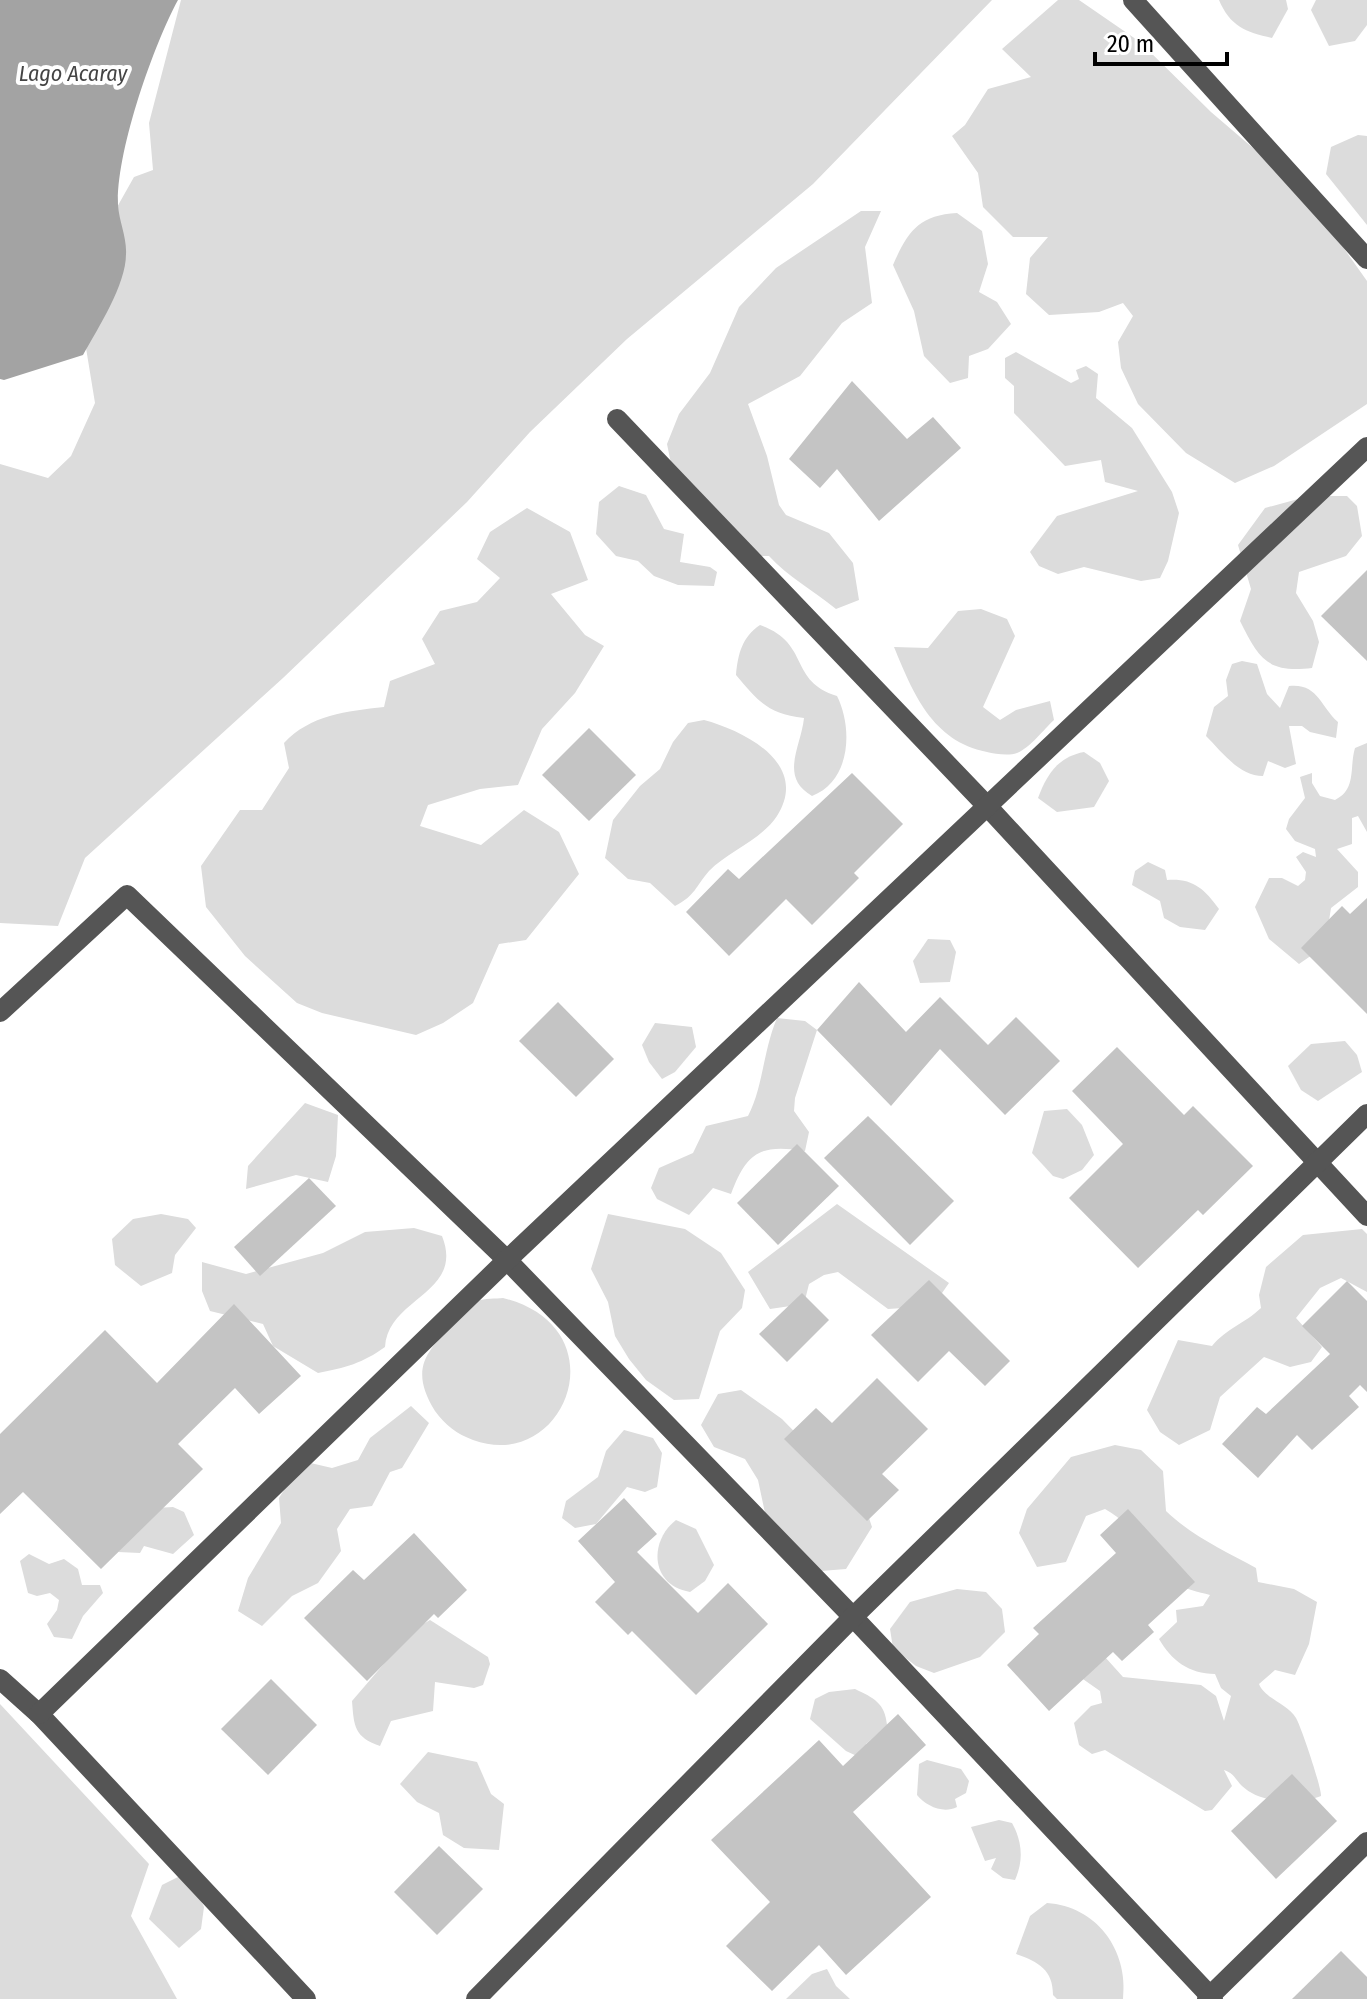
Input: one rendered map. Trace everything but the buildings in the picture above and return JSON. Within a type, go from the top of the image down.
[{"type":"street","points":[[1133,0],[1367,259]]},
{"type":"street","points":[[617,419],[987,806],[1367,1216]]},
{"type":"street","points":[[39,1714],[507,1260],[1367,447]]},
{"type":"street","points":[[0,1012],[127,895],[507,1260],[853,1617],[1210,1998],[1367,1842]]},
{"type":"street","points":[[476,1999],[853,1617],[1367,1114]]},
{"type":"street","points":[[0,1679],[39,1714],[306,1999]]},
{"type":"shaded area","points":[[181,0],[992,0],[813,184],[627,339],[530,432],[467,502],[283,678],[85,858],[58,926],[0,923],[0,464],[48,478],[71,456],[95,403],[86,348],[90,288],[103,232],[134,177],[153,170],[149,123]]},
{"type":"shaded area","points":[[1058,0],[1079,0],[1140,42],[1211,112],[1274,166],[1333,233],[1367,281],[1367,404],[1274,466],[1235,483],[1186,453],[1138,404],[1121,368],[1118,342],[1133,316],[1123,303],[1099,312],[1049,315],[1026,294],[1030,258],[1048,237],[1013,237],[983,207],[978,173],[952,136],[965,125],[988,89],[1031,77],[1002,49]]},
{"type":"shaded area","points":[[1219,0],[1286,0],[1288,9],[1272,38],[1233,22]]},
{"type":"shaded area","points":[[1316,0],[1367,0],[1367,25],[1355,41],[1329,46],[1311,10]]},
{"type":"shaded area","points":[[1358,135],[1367,136],[1367,225],[1326,174],[1331,147]]},
{"type":"shaded area","points":[[861,211],[881,211],[865,247],[872,303],[842,323],[800,376],[748,404],[767,456],[779,505],[786,515],[829,533],[853,563],[859,600],[836,609],[769,556],[742,556],[676,488],[667,444],[679,414],[710,373],[739,307],[776,268]]},
{"type":"shaded area","points":[[957,213],[982,231],[988,264],[979,292],[997,302],[1011,324],[988,349],[969,356],[968,378],[950,383],[924,356],[914,311],[893,265],[909,235],[923,222]]},
{"type":"shaded area","points":[[1016,352],[1071,383],[1079,379],[1076,370],[1086,366],[1098,374],[1096,398],[1132,428],[1172,492],[1179,513],[1168,561],[1160,578],[1141,581],[1084,567],[1058,574],[1039,566],[1030,552],[1057,516],[1138,491],[1105,482],[1101,460],[1065,466],[1014,413],[1014,386],[1005,378],[1005,358]]},
{"type":"shaded area","points":[[619,486],[646,495],[664,529],[684,534],[680,562],[710,567],[717,572],[714,586],[678,585],[654,576],[638,561],[616,556],[596,534],[599,502]]},
{"type":"shaded area","points":[[1309,496],[1347,496],[1357,506],[1362,536],[1346,556],[1299,572],[1296,593],[1313,621],[1319,642],[1312,668],[1284,668],[1266,661],[1259,654],[1240,621],[1251,589],[1238,545],[1265,508]]},
{"type":"shaded area","points":[[527,508],[570,532],[588,580],[551,594],[585,635],[604,646],[575,693],[542,729],[518,785],[480,789],[428,805],[420,826],[481,845],[524,810],[559,832],[579,874],[526,940],[499,944],[473,1003],[443,1023],[416,1035],[322,1013],[297,1003],[245,956],[206,907],[201,866],[240,810],[262,810],[289,768],[284,743],[294,734],[330,716],[384,707],[390,681],[435,664],[422,639],[440,611],[477,602],[500,578],[477,559],[490,532]]},
{"type":"shaded area","points":[[981,609],[1007,619],[1015,636],[983,707],[1000,720],[1016,710],[1050,701],[1054,720],[1027,747],[1014,754],[994,753],[968,746],[938,726],[917,698],[894,647],[928,648],[958,611]]},
{"type":"shaded area","points":[[760,625],[787,642],[811,681],[837,696],[842,709],[846,738],[841,766],[835,779],[812,796],[796,780],[794,771],[804,718],[781,713],[765,705],[736,675],[742,647]]},
{"type":"shaded area","points":[[1242,661],[1257,664],[1267,694],[1280,708],[1289,686],[1299,686],[1313,692],[1338,722],[1336,738],[1310,732],[1302,726],[1289,726],[1296,764],[1285,768],[1268,761],[1263,776],[1246,772],[1232,762],[1206,736],[1214,707],[1228,696],[1226,680],[1232,664]]},
{"type":"shaded area","points":[[704,720],[737,732],[768,753],[779,766],[785,781],[785,797],[770,824],[717,864],[691,894],[675,906],[650,883],[628,879],[605,858],[613,820],[640,786],[660,769],[673,742],[688,723]]},
{"type":"shaded area","points":[[1367,743],[1367,832],[1358,816],[1352,818],[1352,844],[1337,849],[1358,872],[1358,887],[1331,908],[1325,946],[1299,964],[1269,939],[1255,907],[1269,878],[1282,878],[1298,886],[1305,880],[1306,872],[1296,857],[1303,852],[1316,857],[1315,849],[1295,841],[1286,829],[1289,819],[1305,798],[1300,777],[1312,773],[1312,783],[1320,796],[1335,800],[1347,790],[1355,748]]},
{"type":"shaded area","points":[[1084,752],[1100,763],[1109,781],[1094,807],[1057,812],[1038,798],[1041,789],[1060,762]]},
{"type":"shaded area","points":[[1148,862],[1165,870],[1167,880],[1184,881],[1203,890],[1219,909],[1205,930],[1180,927],[1164,918],[1160,901],[1132,885],[1135,871]]},
{"type":"shaded area","points":[[928,939],[950,940],[956,952],[950,982],[920,983],[913,961]]},
{"type":"shaded area","points":[[777,1018],[805,1021],[817,1030],[795,1098],[794,1111],[809,1132],[805,1151],[777,1149],[758,1154],[743,1168],[731,1194],[713,1188],[689,1215],[657,1199],[651,1188],[659,1168],[693,1153],[706,1126],[748,1116]]},
{"type":"shaded area","points":[[655,1023],[692,1027],[696,1047],[675,1072],[662,1079],[649,1062],[642,1045]]},
{"type":"shaded area","points":[[1345,1041],[1357,1055],[1362,1072],[1318,1101],[1301,1090],[1288,1066],[1311,1044]]},
{"type":"shaded area","points":[[305,1103],[338,1115],[336,1156],[328,1182],[296,1175],[246,1189],[248,1166]]},
{"type":"shaded area","points":[[1067,1109],[1082,1125],[1094,1155],[1082,1170],[1063,1179],[1053,1176],[1032,1153],[1044,1111]]},
{"type":"shaded area","points":[[837,1204],[949,1283],[933,1306],[888,1309],[838,1272],[824,1275],[809,1284],[804,1304],[770,1309],[748,1272]]},
{"type":"shaded area","points":[[161,1214],[188,1219],[196,1228],[175,1255],[172,1273],[141,1286],[115,1265],[112,1239],[133,1219]]},
{"type":"shaded area","points":[[608,1214],[685,1229],[721,1253],[745,1290],[742,1308],[720,1331],[699,1399],[674,1400],[646,1380],[615,1336],[608,1302],[591,1269]]},
{"type":"shaded area","points":[[414,1228],[442,1236],[446,1255],[443,1271],[435,1283],[398,1317],[389,1330],[385,1347],[345,1367],[318,1373],[273,1346],[263,1324],[210,1311],[202,1291],[202,1262],[246,1274],[323,1253],[365,1232]]},
{"type":"shaded area","points":[[1362,1229],[1367,1234],[1367,1292],[1341,1278],[1320,1288],[1296,1318],[1322,1347],[1311,1362],[1290,1367],[1264,1357],[1220,1397],[1210,1430],[1179,1445],[1160,1432],[1147,1410],[1178,1340],[1212,1346],[1261,1308],[1259,1295],[1266,1267],[1303,1235]]},
{"type":"shaded area","points":[[503,1298],[540,1314],[561,1338],[570,1365],[567,1393],[554,1418],[533,1436],[506,1445],[473,1440],[447,1425],[427,1396],[422,1372],[424,1362],[436,1342],[472,1305],[481,1300]]},
{"type":"shaded area","points":[[741,1390],[782,1419],[864,1503],[872,1527],[846,1569],[821,1571],[765,1513],[758,1480],[745,1459],[714,1447],[701,1425],[718,1394]]},
{"type":"shaded area","points":[[411,1406],[429,1423],[402,1468],[390,1472],[372,1506],[350,1509],[337,1529],[341,1551],[318,1583],[292,1596],[262,1626],[238,1611],[248,1578],[281,1523],[279,1498],[302,1461],[332,1468],[358,1460],[370,1438]]},
{"type":"shaded area","points":[[624,1430],[653,1438],[662,1453],[657,1487],[645,1492],[627,1487],[596,1524],[575,1528],[562,1518],[566,1501],[598,1477],[606,1451]]},
{"type":"shaded area","points":[[1115,1445],[1141,1450],[1163,1471],[1166,1511],[1176,1520],[1256,1568],[1258,1582],[1294,1589],[1317,1602],[1309,1644],[1295,1675],[1275,1670],[1259,1684],[1266,1694],[1296,1718],[1321,1796],[1291,1802],[1270,1799],[1250,1792],[1224,1770],[1232,1786],[1212,1810],[1205,1811],[1105,1750],[1092,1754],[1079,1745],[1074,1723],[1091,1706],[1102,1703],[1100,1691],[1080,1677],[1105,1657],[1123,1677],[1201,1685],[1216,1696],[1224,1721],[1231,1696],[1221,1688],[1215,1674],[1182,1664],[1159,1639],[1177,1622],[1176,1610],[1203,1606],[1210,1595],[1175,1582],[1116,1516],[1105,1509],[1086,1516],[1066,1562],[1037,1567],[1019,1533],[1027,1509],[1071,1457]]},
{"type":"shaded area","points":[[173,1507],[184,1512],[194,1535],[173,1554],[144,1546],[140,1553],[118,1552],[156,1508]]},
{"type":"shaded area","points":[[676,1520],[696,1529],[714,1565],[705,1581],[690,1592],[667,1581],[658,1562],[661,1540]]},
{"type":"shaded area","points":[[29,1554],[49,1564],[64,1559],[78,1569],[82,1585],[100,1585],[103,1593],[83,1616],[72,1639],[54,1637],[47,1624],[57,1610],[59,1600],[50,1593],[37,1596],[28,1593],[20,1561]]},
{"type":"shaded area","points":[[957,1589],[986,1592],[1002,1609],[1005,1632],[980,1657],[934,1673],[916,1666],[893,1648],[890,1629],[910,1602]]},
{"type":"shaded area","points":[[430,1620],[488,1657],[490,1664],[483,1685],[474,1688],[435,1682],[433,1711],[391,1721],[380,1746],[371,1743],[357,1730],[352,1701],[413,1630]]},
{"type":"shaded area","points":[[855,1689],[877,1702],[884,1711],[887,1725],[866,1744],[867,1754],[859,1757],[846,1751],[810,1719],[815,1699],[829,1692]]},
{"type":"shaded area","points":[[0,1704],[149,1864],[131,1916],[177,1999],[0,1999]]},
{"type":"shaded area","points":[[428,1752],[477,1762],[491,1794],[504,1804],[499,1850],[464,1848],[443,1835],[439,1813],[417,1802],[400,1784]]},
{"type":"shaded area","points":[[927,1760],[961,1769],[969,1781],[966,1793],[955,1799],[957,1807],[946,1810],[935,1808],[917,1795],[919,1764]]},
{"type":"shaded area","points":[[999,1820],[1012,1823],[1018,1837],[1021,1858],[1015,1880],[1003,1878],[991,1869],[996,1858],[985,1861],[971,1827]]},
{"type":"shaded area","points":[[188,1872],[204,1907],[201,1929],[179,1948],[149,1919],[162,1885]]},
{"type":"shaded area","points":[[1047,1903],[1080,1912],[1106,1934],[1121,1964],[1123,1999],[1057,1999],[1043,1968],[1016,1954],[1030,1916]]},
{"type":"shaded area","points":[[827,1969],[836,1986],[850,1999],[786,1999],[812,1974]]},
{"type":"water","name":"Lago Acaray","points":[[0,0],[178,0],[148,71],[123,157],[118,205],[126,254],[116,292],[83,355],[4,380],[0,379]]}]
